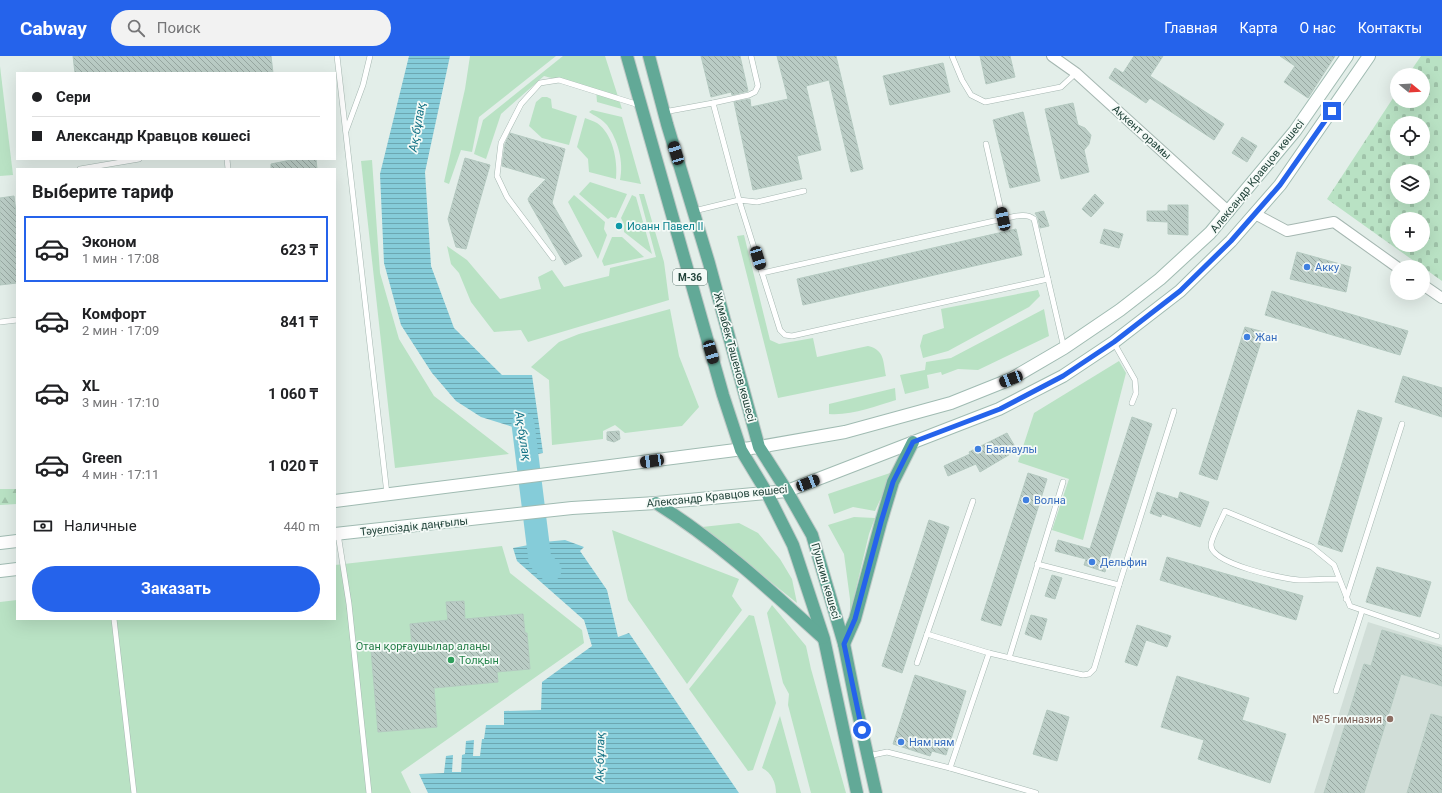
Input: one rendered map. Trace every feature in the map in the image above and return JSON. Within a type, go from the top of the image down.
[{"type":"main road","name":"Жұмабек Тәшенов көшесі","points":[[627,56],[723,395],[741,450],[768,493]]},
{"type":"main road","name":"Жұмабек Тәшенов көшесі","points":[[649,56],[664,112],[709,262],[759,447],[787,491]]},
{"type":"main road","name":"Александр Кравцов көшесі","points":[[387,495],[741,450],[845,432],[951,403],[1011,379],[1064,348],[1120,310],[1160,280],[1210,233],[1295,131],[1347,56]]},
{"type":"main road","name":"Александр Кравцов көшесі","points":[[493,517],[572,508],[656,503],[787,491],[1000,409],[1063,376],[1114,342],[1180,291],[1231,241],[1280,185],[1370,56]]},
{"type":"main road","points":[[844,644],[855,619],[893,482],[913,442]]},
{"type":"main road","name":"Пушкин көшесі","points":[[787,491],[812,535],[844,644],[876,793]]},
{"type":"main road","name":"Пушкин көшесі","points":[[768,493],[793,545],[824,639],[857,793]]},
{"type":"main road","points":[[336,501],[387,495]]},
{"type":"main road","points":[[656,503],[706,537],[784,602],[824,639]]},
{"type":"main road","name":"Тәуелсіздік даңғылы","points":[[336,534],[493,517]]},
{"type":"main road","points":[[0,543],[16,541]]},
{"type":"main road","points":[[0,571],[16,569]]},
{"type":"street","name":"Ақкент орамы","points":[[1052,56],[1076,73],[1229,212]]},
{"type":"street","points":[[1255,214],[1287,231],[1334,222],[1390,262]]},
{"type":"street","points":[[1430,290],[1442,298]]},
{"type":"lane","points":[[337,56],[387,495]]},
{"type":"lane","points":[[346,132],[363,85],[370,56]]},
{"type":"lane","points":[[664,112],[713,103],[749,95],[755,92],[758,86],[751,56]]},
{"type":"lane","points":[[952,56],[962,80],[971,95],[985,102],[1061,87],[1076,73]]},
{"type":"lane","points":[[553,258],[506,197],[497,176],[501,144],[521,104],[540,83],[559,80],[641,106]]},
{"type":"lane","points":[[713,103],[739,200],[780,330],[785,335],[792,336],[1048,279]]},
{"type":"lane","points":[[986,144],[1003,219]]},
{"type":"lane","points":[[86,168],[133,160]]},
{"type":"lane","points":[[122,162],[123,168]]},
{"type":"lane","points":[[693,211],[739,200],[757,202],[804,191]]},
{"type":"lane","points":[[762,273],[1021,215],[1030,215],[1034,219],[1064,348]]},
{"type":"lane","points":[[0,322],[16,320]]},
{"type":"lane","points":[[1114,342],[1135,380],[1136,393],[1132,403]]},
{"type":"lane","points":[[927,634],[1009,658],[1083,675],[1089,674],[1094,669],[1174,411]]},
{"type":"lane","points":[[1346,599],[1402,424]]},
{"type":"lane","points":[[1009,658],[1037,564],[1064,482]]},
{"type":"lane","points":[[917,663],[973,501]]},
{"type":"lane","points":[[1339,579],[1298,580],[1279,577],[1234,564],[1219,556],[1213,552],[1211,545],[1225,511],[1312,548],[1334,566],[1350,606],[1437,636]]},
{"type":"lane","points":[[336,534],[349,604],[369,793]]},
{"type":"lane","points":[[1037,564],[1119,585]]},
{"type":"lane","points":[[1336,691],[1362,611]]},
{"type":"lane","points":[[114,620],[134,793]]},
{"type":"lane","points":[[950,768],[989,653]]},
{"type":"lane","points":[[868,756],[887,752],[950,768],[1036,793]]},
{"type":"shaded area","name":"№5 гимназия","points":[[1368,622],[1442,645],[1442,793],[1314,793]]},
{"type":"green space","points":[[470,56],[556,56],[479,117],[472,152],[461,150],[449,184],[444,182],[465,89]]},
{"type":"green space","points":[[563,56],[605,56],[622,109],[597,102],[596,90],[544,76],[501,114],[486,159],[474,154],[483,120]]},
{"type":"green space","points":[[1421,56],[1442,56],[1442,281],[1430,272],[1430,260],[1413,260],[1401,252],[1430,252],[1430,212],[1390,212],[1390,244],[1327,199],[1390,103],[1390,108],[1430,108],[1430,68],[1413,68]]},
{"type":"green space","points":[[0,66],[13,175],[0,176]]},
{"type":"green space","points":[[542,97],[551,99],[552,108],[577,116],[569,145],[542,138],[529,126],[536,102]]},
{"type":"green space","points":[[592,110],[622,117],[641,184],[620,180],[621,159],[617,144],[607,125],[601,119],[589,112]]},
{"type":"green space","points":[[585,118],[596,122],[611,141],[615,156],[616,179],[589,172],[588,159],[577,147]]},
{"type":"green space","points":[[372,160],[380,273],[399,339],[434,396],[509,454],[395,468],[361,161]]},
{"type":"green space","points":[[590,182],[627,194],[616,218],[611,217],[608,219],[579,194]]},
{"type":"green space","points":[[639,194],[644,194],[664,262],[669,300],[528,342],[521,330],[494,332],[471,302],[459,273],[451,264],[447,246],[467,260],[500,299],[541,289],[538,277],[552,270],[564,287],[609,276],[610,268],[656,257]]},
{"type":"green space","points":[[574,195],[605,222],[604,229],[607,235],[598,259],[568,202]]},
{"type":"green space","points":[[632,195],[636,197],[652,254],[624,232],[624,224],[621,218]]},
{"type":"green space","points":[[744,235],[770,340],[779,344],[813,338],[817,357],[868,346],[878,350],[882,357],[886,376],[778,398],[737,236]]},
{"type":"green space","points":[[612,237],[622,237],[644,257],[604,266],[602,261]]},
{"type":"green space","points":[[1038,290],[1040,296],[1029,307],[948,351],[923,358],[920,346],[923,335],[944,328],[941,309]]},
{"type":"green space","points":[[670,309],[679,356],[699,407],[682,426],[625,433],[615,425],[603,431],[603,439],[552,445],[549,380],[531,367],[559,342],[579,334]]},
{"type":"green space","points":[[1044,309],[1049,336],[978,370],[958,369],[942,375],[941,372],[927,375],[929,388],[905,394],[900,375],[925,370],[926,362],[951,358]]},
{"type":"green space","points":[[1119,361],[1126,373],[1083,540],[1052,530],[1069,479],[1018,462],[1034,413]]},
{"type":"green space","points":[[895,388],[896,400],[872,408],[846,414],[829,414],[829,404]]},
{"type":"green space","points":[[890,473],[891,476],[875,511],[853,507],[834,514],[828,494]]},
{"type":"green space","points":[[0,489],[16,489],[16,504],[0,505]]},
{"type":"green space","points":[[854,517],[875,518],[869,534],[850,614],[850,599],[844,554],[828,525]]},
{"type":"green space","points":[[739,523],[758,533],[780,559],[792,579],[797,603],[702,527]]},
{"type":"green space","points":[[612,530],[739,579],[732,596],[742,610],[687,684],[628,600]]},
{"type":"green space","name":"Отан қорғаушылар алаңы","points":[[502,546],[510,573],[582,630],[584,643],[401,772],[411,793],[0,793],[0,602],[16,600],[16,620],[336,620],[336,565]]},
{"type":"green space","points":[[772,605],[806,646],[811,669],[846,793],[811,793],[788,705],[789,694],[783,683],[767,613]]},
{"type":"green space","points":[[749,615],[754,616],[776,703],[753,770],[748,771],[689,689]]},
{"type":"green space","points":[[780,716],[801,793],[776,793],[773,779],[762,768]]},
{"type":"water","points":[[409,56],[450,56],[425,172],[431,266],[454,328],[502,375],[532,375],[543,453],[517,458],[513,427],[481,417],[456,401],[432,373],[401,325],[384,263],[380,174]]},
{"type":"water","points":[[565,540],[584,547],[580,551],[607,590],[618,637],[629,633],[739,793],[428,793],[419,774],[444,773],[446,756],[453,755],[452,772],[461,772],[462,755],[465,754],[466,741],[474,740],[473,756],[480,756],[482,739],[484,739],[486,725],[504,725],[504,711],[541,710],[542,682],[592,646],[584,620],[517,561],[513,548],[544,542]]},
{"type":"building","points":[[73,56],[271,56],[273,72],[75,72]]},
{"type":"building","points":[[701,56],[740,56],[748,91],[732,95],[731,92],[711,97]]},
{"type":"building","points":[[777,56],[836,56],[863,169],[851,172],[829,80],[806,86],[821,150],[797,156],[802,179],[753,190],[734,102],[750,99],[751,107],[788,99]]},
{"type":"building","points":[[980,56],[1010,56],[1015,77],[986,84]]},
{"type":"building","points":[[1134,56],[1163,56],[1150,76],[1224,124],[1214,140],[1150,98],[1146,103],[1109,78],[1115,68],[1123,73]]},
{"type":"building","points":[[1280,56],[1335,56],[1308,98],[1284,82],[1295,66]]},
{"type":"building","points":[[943,63],[950,92],[890,105],[883,76]]},
{"type":"building","points":[[1073,103],[1078,125],[1085,128],[1091,135],[1089,144],[1084,150],[1089,172],[1061,179],[1045,109]]},
{"type":"building","points":[[1023,112],[1040,181],[1010,188],[993,120]]},
{"type":"building","points":[[510,133],[565,149],[552,203],[582,256],[565,265],[528,199],[546,179],[502,166],[505,144]]},
{"type":"building","points":[[1242,137],[1257,146],[1247,162],[1232,153]]},
{"type":"building","points":[[465,158],[490,165],[466,249],[456,247],[448,219]]},
{"type":"building","points":[[291,160],[316,160],[317,168],[271,168],[271,164]]},
{"type":"building","points":[[1095,194],[1104,203],[1091,217],[1082,209]]},
{"type":"building","points":[[14,196],[16,212],[16,283],[0,285],[0,198]]},
{"type":"building","points":[[1168,205],[1188,205],[1188,235],[1168,234],[1168,222],[1147,221],[1147,211],[1168,211]]},
{"type":"building","points":[[1044,211],[1049,226],[1040,228],[1038,218],[1035,213]]},
{"type":"building","points":[[1016,229],[1022,255],[803,305],[797,279]]},
{"type":"building","points":[[1104,229],[1123,234],[1119,248],[1100,243]]},
{"type":"building","points":[[1297,252],[1351,267],[1346,292],[1290,279]]},
{"type":"building","points":[[1272,291],[1408,331],[1400,355],[1265,315]]},
{"type":"building","points":[[1245,327],[1264,332],[1217,480],[1199,474]]},
{"type":"building","points":[[1403,376],[1442,388],[1442,417],[1395,402]]},
{"type":"building","points":[[1358,410],[1382,418],[1342,552],[1318,544]]},
{"type":"building","points":[[1132,417],[1152,424],[1105,572],[1084,565],[1086,559],[1055,551],[1058,540],[1090,549]]},
{"type":"building","points":[[619,431],[620,439],[614,442],[607,440],[607,432]]},
{"type":"building","points":[[1007,433],[1017,450],[980,472],[976,464],[948,476],[944,466],[970,454],[969,452]]},
{"type":"building","points":[[1028,473],[1047,479],[1001,626],[981,620]]},
{"type":"building","points":[[1157,492],[1178,499],[1180,492],[1209,502],[1200,527],[1162,514],[1161,517],[1150,513]]},
{"type":"building","points":[[929,520],[949,527],[902,673],[882,666]]},
{"type":"building","points":[[1167,557],[1303,596],[1296,620],[1160,580]]},
{"type":"building","points":[[1377,567],[1431,582],[1420,617],[1366,602]]},
{"type":"building","points":[[1052,575],[1062,578],[1055,599],[1045,596]]},
{"type":"building","name":"Толқын","points":[[464,601],[465,619],[523,614],[525,633],[527,633],[530,669],[497,672],[498,682],[434,688],[437,727],[378,732],[371,650],[412,646],[410,624],[448,620],[446,602]]},
{"type":"building","points":[[1031,615],[1047,619],[1041,640],[1025,634]]},
{"type":"building","points":[[1137,625],[1171,636],[1167,647],[1146,640],[1137,666],[1125,662]]},
{"type":"building","points":[[1382,630],[1442,648],[1442,686],[1401,674],[1364,793],[1324,793],[1364,664],[1371,666]]},
{"type":"building","points":[[915,675],[966,691],[946,755],[932,751],[930,756],[893,744]]},
{"type":"building","points":[[1177,676],[1249,698],[1242,720],[1286,734],[1270,783],[1198,759],[1204,740],[1161,727]]},
{"type":"building","points":[[1047,710],[1069,717],[1057,761],[1033,754]]},
{"type":"building","points":[[1431,714],[1442,717],[1442,793],[1407,793]]},
{"type":"waterway","name":"Ақ-бұлақ","points":[[523,424],[540,560],[550,570]]},
{"type":"place","name":"Иоанн Павел II","points":[[619,226]]},
{"type":"place","name":"Акку","points":[[1307,267]]},
{"type":"place","name":"Жан","points":[[1247,337]]},
{"type":"place","name":"Баянаулы","points":[[978,449]]},
{"type":"place","name":"Волна","points":[[1026,500]]},
{"type":"place","name":"Дельфин","points":[[1092,562]]},
{"type":"place","name":"Толқын","points":[[451,660]]},
{"type":"place","name":"№5 гимназия","points":[[1390,719]]},
{"type":"place","name":"Ням ням","points":[[901,742]]},
{"type":"route","points":[[862,730],[844,644],[855,619],[893,482],[913,442],[1000,409],[1063,376],[1114,342],[1180,291],[1231,241],[1280,185],[1332,111]]}]
